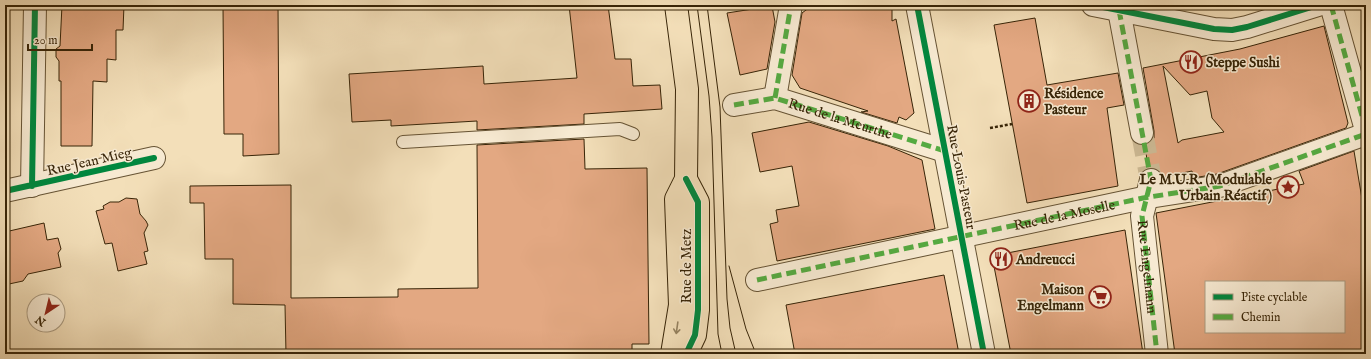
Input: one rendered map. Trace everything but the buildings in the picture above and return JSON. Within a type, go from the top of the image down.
[{"type":"main road","name":"Rue de Metz","points":[[672,354],[680,305],[676,199],[686,179],[687,89],[676,5]]},
{"type":"main road","name":"Rue de Metz","points":[[686,179],[698,202],[698,310],[695,335],[686,354]]},
{"type":"street","points":[[32,186],[35,5]]},
{"type":"street","points":[[775,98],[791,5]]},
{"type":"street","name":"Rue Louis Pasteur","points":[[917,5],[984,354]]},
{"type":"street","points":[[1093,5],[1214,29],[1232,30],[1318,5]]},
{"type":"street","points":[[1331,5],[1366,130]]},
{"type":"street","points":[[1119,10],[1142,133]]},
{"type":"street","name":"Rue de la Meurthe","points":[[734,105],[775,98],[945,151]]},
{"type":"street","name":"Rue de la Moselle","points":[[757,280],[961,237],[1149,188],[1220,186],[1366,134]]},
{"type":"street","name":"Rue Jean Mieg","points":[[5,191],[154,158]]},
{"type":"street","name":"Rue Engelmann","points":[[1149,188],[1142,216],[1157,354]]},
{"type":"lane","points":[[403,142],[620,129],[633,134]]},
{"type":"path","points":[[990,128],[1012,124]]},
{"type":"tunnel","points":[[1142,133],[1151,180]]},
{"type":"tram line","points":[[697,5],[709,96],[712,137],[718,334],[722,354]]},
{"type":"tram line","points":[[707,5],[720,107],[727,299],[730,328],[736,354]]},
{"type":"tram line","points":[[729,266],[746,329],[756,354]]},
{"type":"marked path","points":[[775,98],[791,5]]},
{"type":"marked path","points":[[1331,5],[1366,130]]},
{"type":"marked path","points":[[1119,10],[1151,180],[1142,216],[1157,354]]},
{"type":"marked path","points":[[734,105],[775,98],[945,151]]},
{"type":"marked path","points":[[757,280],[1143,198],[1220,186],[1366,134]]},
{"type":"cycle path","points":[[32,186],[35,5]]},
{"type":"cycle path","points":[[917,5],[984,354]]},
{"type":"cycle path","points":[[1093,5],[1214,29],[1232,30],[1247,27],[1318,5]]},
{"type":"cycle path","points":[[5,191],[154,158]]},
{"type":"cycle path","points":[[686,179],[698,202],[698,310],[695,335],[686,354]]},
{"type":"place","name":"Steppe Sushi","points":[[1191,62]]},
{"type":"place","name":"Résidence Pasteur","points":[[1029,101]]},
{"type":"place","name":"Le M.U.R. (Modulable Urbain Réactif)","points":[[1288,187]]},
{"type":"place","name":"Andreucci","points":[[1001,259]]},
{"type":"place","name":"Maison Engelmann","points":[[1100,297]]}]
